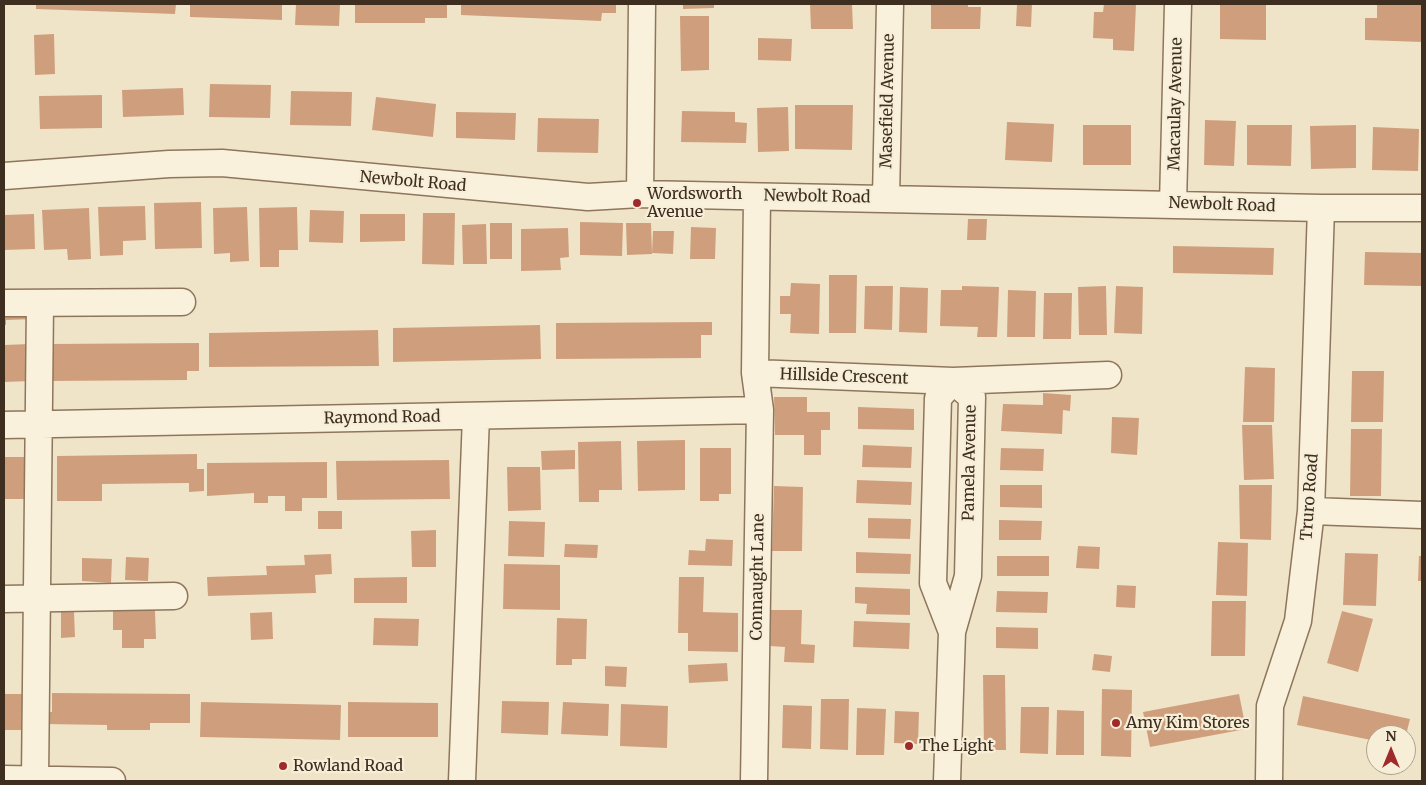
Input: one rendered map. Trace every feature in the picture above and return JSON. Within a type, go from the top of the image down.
[{"type":"street","points":[[640,194],[642,4]]},
{"type":"street","name":"Masefield Avenue","points":[[886,198],[890,4]]},
{"type":"street","name":"Macaulay Avenue","points":[[1173,204],[1178,4]]},
{"type":"street","name":"Newbolt Road","points":[[4,176],[169,164],[222,163],[588,197],[640,194],[1321,208],[1422,208]]},
{"type":"street","points":[[755,373],[757,197]]},
{"type":"street","name":"Truro Road","points":[[1269,781],[1270,706],[1298,621],[1311,512],[1321,208]]},
{"type":"street","points":[[4,303],[182,302]]},
{"type":"street","points":[[35,780],[40,303]]},
{"type":"street","name":"Hillside Crescent","points":[[755,373],[953,381],[1108,375]]},
{"type":"street","name":"Connaught Lane","points":[[754,781],[760,410],[755,373]]},
{"type":"street","name":"Pamela Avenue","points":[[947,781],[952,632],[934,582],[938,398],[953,381]]},
{"type":"street","name":"Raymond Road","points":[[4,425],[760,410]]},
{"type":"street","points":[[462,781],[476,416]]},
{"type":"street","points":[[1311,512],[1422,516]]},
{"type":"street","points":[[4,599],[38,600],[174,596]]},
{"type":"street","points":[[4,779],[112,781]]},
{"type":"building","points":[[36,4],[176,4],[175,14],[36,9]]},
{"type":"building","points":[[190,4],[282,4],[282,20],[190,17]]},
{"type":"building","points":[[296,4],[340,4],[339,26],[295,25]]},
{"type":"building","points":[[355,4],[447,4],[447,18],[425,18],[425,23],[355,23]]},
{"type":"building","points":[[461,4],[616,4],[616,13],[602,13],[601,21],[461,15]]},
{"type":"building","points":[[683,4],[714,4],[714,8],[683,9]]},
{"type":"building","points":[[810,4],[852,4],[853,29],[811,29]]},
{"type":"building","points":[[931,4],[968,4],[968,7],[981,7],[980,29],[931,29]]},
{"type":"building","points":[[1017,4],[1032,4],[1031,27],[1016,26]]},
{"type":"building","points":[[1104,4],[1136,4],[1134,51],[1113,50],[1113,39],[1093,38],[1094,12],[1103,12]]},
{"type":"building","points":[[1220,4],[1266,4],[1266,40],[1220,39]]},
{"type":"building","points":[[1377,4],[1422,4],[1422,42],[1365,40],[1365,18],[1377,18]]},
{"type":"building","points":[[680,16],[709,16],[709,70],[681,71]]},
{"type":"building","points":[[54,34],[55,74],[35,75],[34,35]]},
{"type":"building","points":[[758,38],[792,39],[791,61],[758,60]]},
{"type":"building","points":[[210,84],[271,85],[270,118],[209,117]]},
{"type":"building","points":[[183,88],[184,115],[123,117],[122,90]]},
{"type":"building","points":[[291,91],[352,92],[351,126],[290,125]]},
{"type":"building","points":[[102,95],[102,128],[40,129],[39,96]]},
{"type":"building","points":[[376,97],[436,104],[433,137],[372,130]]},
{"type":"building","points":[[795,105],[853,105],[852,150],[795,149]]},
{"type":"building","points":[[788,107],[789,151],[758,152],[757,108]]},
{"type":"building","points":[[682,111],[735,112],[735,122],[747,123],[746,143],[681,142]]},
{"type":"building","points":[[456,112],[516,113],[515,140],[456,138]]},
{"type":"building","points":[[538,118],[599,119],[598,153],[537,152]]},
{"type":"building","points":[[1205,120],[1236,121],[1234,166],[1204,165]]},
{"type":"building","points":[[1007,122],[1054,124],[1052,162],[1005,160]]},
{"type":"building","points":[[1083,125],[1131,125],[1131,165],[1083,165]]},
{"type":"building","points":[[1247,125],[1292,125],[1291,166],[1247,165]]},
{"type":"building","points":[[1356,125],[1356,168],[1311,169],[1310,126]]},
{"type":"building","points":[[1373,127],[1419,129],[1418,171],[1372,170]]},
{"type":"building","points":[[201,202],[202,248],[155,249],[154,203]]},
{"type":"building","points":[[145,206],[146,240],[123,241],[123,255],[100,256],[98,207]]},
{"type":"building","points":[[247,207],[249,261],[230,262],[230,253],[214,254],[213,208]]},
{"type":"building","points":[[297,207],[298,250],[279,250],[279,267],[260,267],[259,208]]},
{"type":"building","points":[[89,208],[91,259],[68,260],[67,249],[44,250],[42,210]]},
{"type":"building","points":[[310,210],[344,211],[343,243],[309,242]]},
{"type":"building","points":[[423,213],[455,213],[454,265],[422,264]]},
{"type":"building","points":[[34,214],[35,249],[4,250],[4,215]]},
{"type":"building","points":[[360,214],[405,214],[405,241],[360,242]]},
{"type":"building","points":[[968,219],[987,219],[986,240],[967,240]]},
{"type":"building","points":[[580,222],[623,223],[622,256],[580,255]]},
{"type":"building","points":[[490,223],[512,223],[512,259],[490,259]]},
{"type":"building","points":[[626,223],[651,223],[652,254],[627,255]]},
{"type":"building","points":[[486,224],[487,264],[463,264],[462,225]]},
{"type":"building","points":[[691,227],[716,228],[715,259],[690,259]]},
{"type":"building","points":[[568,228],[569,257],[560,258],[561,270],[521,271],[521,229]]},
{"type":"building","points":[[653,231],[674,231],[673,254],[652,253]]},
{"type":"building","points":[[1173,246],[1274,248],[1273,275],[1173,273]]},
{"type":"building","points":[[1365,252],[1422,253],[1422,286],[1364,285]]},
{"type":"building","points":[[829,275],[857,275],[856,333],[829,333]]},
{"type":"building","points":[[791,283],[820,284],[819,334],[790,333],[791,314],[780,314],[780,296],[790,296]]},
{"type":"building","points":[[865,286],[893,286],[892,330],[864,329]]},
{"type":"building","points":[[962,286],[999,287],[997,337],[977,337],[978,327],[940,326],[941,290],[962,290]]},
{"type":"building","points":[[1106,286],[1107,335],[1079,335],[1078,287]]},
{"type":"building","points":[[1116,286],[1143,287],[1142,334],[1114,333]]},
{"type":"building","points":[[900,287],[928,288],[927,333],[899,332]]},
{"type":"building","points":[[1008,290],[1036,291],[1035,337],[1007,337]]},
{"type":"building","points":[[1044,293],[1072,293],[1071,339],[1043,339]]},
{"type":"building","points":[[4,305],[35,310],[36,319],[6,320],[6,325],[4,325]]},
{"type":"building","points":[[712,322],[712,335],[701,335],[701,358],[556,359],[556,323]]},
{"type":"building","points":[[540,325],[541,359],[393,362],[393,328]]},
{"type":"building","points":[[378,330],[379,366],[209,367],[209,333]]},
{"type":"building","points":[[199,343],[199,371],[187,371],[187,380],[50,381],[49,344]]},
{"type":"building","points":[[30,344],[31,381],[4,382],[4,345]]},
{"type":"building","points":[[1245,367],[1275,368],[1274,422],[1243,422]]},
{"type":"building","points":[[1352,371],[1384,371],[1383,422],[1351,422]]},
{"type":"building","points":[[1043,393],[1071,395],[1070,411],[1063,410],[1062,434],[1001,431],[1003,404],[1043,405]]},
{"type":"building","points":[[774,397],[807,397],[807,412],[830,412],[830,430],[821,430],[821,455],[804,455],[804,435],[775,435]]},
{"type":"building","points":[[858,407],[914,409],[914,430],[858,429]]},
{"type":"building","points":[[1112,417],[1139,418],[1137,455],[1111,453]]},
{"type":"building","points":[[1242,425],[1272,425],[1274,479],[1244,480]]},
{"type":"building","points":[[1351,429],[1382,429],[1381,496],[1350,496]]},
{"type":"building","points":[[685,440],[685,490],[638,491],[637,441]]},
{"type":"building","points":[[621,441],[622,490],[599,490],[599,502],[579,502],[578,442]]},
{"type":"building","points":[[863,445],[912,447],[911,468],[862,467]]},
{"type":"building","points":[[700,448],[731,448],[731,494],[719,494],[719,501],[700,501]]},
{"type":"building","points":[[1001,448],[1044,449],[1043,471],[1000,470]]},
{"type":"building","points":[[575,450],[575,469],[542,470],[541,451]]},
{"type":"building","points":[[197,454],[197,469],[204,469],[204,491],[189,492],[189,483],[102,484],[102,501],[57,501],[57,456]]},
{"type":"building","points":[[4,457],[30,457],[31,499],[4,499]]},
{"type":"building","points":[[449,460],[450,499],[337,500],[336,461]]},
{"type":"building","points":[[327,462],[327,498],[302,498],[302,511],[285,511],[285,496],[268,496],[268,503],[254,503],[254,493],[207,496],[207,463]]},
{"type":"building","points":[[507,467],[540,467],[541,510],[508,511]]},
{"type":"building","points":[[857,480],[912,482],[911,505],[856,503]]},
{"type":"building","points":[[1000,485],[1042,485],[1042,508],[1000,507]]},
{"type":"building","points":[[1239,485],[1272,485],[1271,540],[1240,539]]},
{"type":"building","points":[[774,486],[803,487],[802,551],[772,551]]},
{"type":"building","points":[[318,511],[342,511],[342,529],[318,529]]},
{"type":"building","points":[[868,518],[911,519],[910,539],[868,538]]},
{"type":"building","points":[[999,520],[1042,521],[1041,540],[999,540]]},
{"type":"building","points":[[509,521],[545,522],[544,557],[508,556]]},
{"type":"building","points":[[436,530],[436,567],[412,567],[411,531]]},
{"type":"building","points":[[706,539],[733,540],[732,566],[688,565],[689,550],[705,551]]},
{"type":"building","points":[[1218,542],[1248,543],[1247,596],[1216,595]]},
{"type":"building","points":[[565,544],[598,545],[597,558],[564,557]]},
{"type":"building","points":[[1078,546],[1100,547],[1099,569],[1076,568]]},
{"type":"building","points":[[856,552],[911,554],[910,574],[856,573]]},
{"type":"building","points":[[1345,553],[1378,554],[1376,606],[1343,605]]},
{"type":"building","points":[[331,554],[332,574],[315,575],[316,593],[208,596],[207,577],[267,575],[266,566],[305,565],[304,555]]},
{"type":"building","points":[[997,556],[1049,556],[1049,576],[997,576]]},
{"type":"building","points":[[1419,556],[1422,556],[1422,581],[1418,581]]},
{"type":"building","points":[[126,557],[149,558],[148,581],[125,580]]},
{"type":"building","points":[[82,558],[112,559],[111,583],[82,581]]},
{"type":"building","points":[[504,564],[560,565],[560,610],[503,609]]},
{"type":"building","points":[[407,577],[407,603],[354,603],[354,578]]},
{"type":"building","points":[[679,577],[704,577],[703,612],[738,613],[738,652],[688,651],[688,633],[678,633]]},
{"type":"building","points":[[1117,585],[1136,586],[1135,608],[1116,607]]},
{"type":"building","points":[[855,587],[910,589],[910,615],[866,614],[867,604],[855,603]]},
{"type":"building","points":[[997,591],[1048,592],[1047,613],[996,612]]},
{"type":"building","points":[[1212,601],[1246,601],[1245,656],[1211,656]]},
{"type":"building","points":[[113,609],[155,610],[156,639],[144,639],[144,648],[122,648],[122,630],[113,630]]},
{"type":"building","points":[[771,610],[802,610],[801,644],[815,645],[814,663],[784,662],[785,647],[770,646]]},
{"type":"building","points":[[1342,611],[1373,619],[1358,672],[1327,663]]},
{"type":"building","points":[[61,612],[74,612],[75,637],[61,638]]},
{"type":"building","points":[[272,612],[273,639],[251,640],[250,613]]},
{"type":"building","points":[[374,618],[419,619],[418,646],[373,645]]},
{"type":"building","points":[[557,618],[587,619],[586,659],[572,659],[572,665],[556,665]]},
{"type":"building","points":[[854,621],[910,623],[909,649],[853,647]]},
{"type":"building","points":[[996,627],[1038,628],[1038,649],[996,648]]},
{"type":"building","points":[[1094,654],[1112,656],[1110,672],[1092,670]]},
{"type":"building","points":[[727,663],[728,681],[689,683],[688,665]]},
{"type":"building","points":[[605,666],[627,667],[626,687],[605,686]]},
{"type":"building","points":[[983,675],[1005,675],[1006,750],[984,750]]},
{"type":"building","name":"Amy Kim Stores","points":[[1102,689],[1132,690],[1131,757],[1101,756]]},
{"type":"building","points":[[52,693],[190,694],[190,723],[150,723],[150,730],[107,730],[107,725],[44,724],[44,712],[52,712]]},
{"type":"building","points":[[4,694],[28,694],[26,730],[4,730]]},
{"type":"building","points":[[1239,694],[1246,729],[1150,747],[1143,712]]},
{"type":"building","points":[[1303,696],[1410,719],[1408,725],[1366,725],[1366,739],[1297,725]]},
{"type":"building","points":[[821,699],[849,699],[848,750],[820,749]]},
{"type":"building","points":[[502,701],[549,702],[548,735],[501,733]]},
{"type":"building","points":[[201,702],[341,705],[340,740],[200,737]]},
{"type":"building","points":[[348,702],[438,703],[438,737],[348,737]]},
{"type":"building","points":[[563,702],[609,704],[608,736],[561,734]]},
{"type":"building","points":[[621,704],[668,706],[667,748],[620,746]]},
{"type":"building","points":[[783,705],[812,706],[811,749],[782,748]]},
{"type":"building","points":[[1021,707],[1049,707],[1048,754],[1020,753]]},
{"type":"building","points":[[857,708],[886,709],[884,755],[856,755]]},
{"type":"building","points":[[1057,710],[1084,711],[1084,755],[1056,755]]},
{"type":"building","points":[[895,711],[919,712],[918,744],[894,743]]},
{"type":"place","name":"Wordsworth Avenue","points":[[637,203]]},
{"type":"place","name":"Amy Kim Stores","points":[[1116,723]]},
{"type":"place","name":"The Light","points":[[909,746]]},
{"type":"place","name":"Rowland Road","points":[[283,766]]}]
